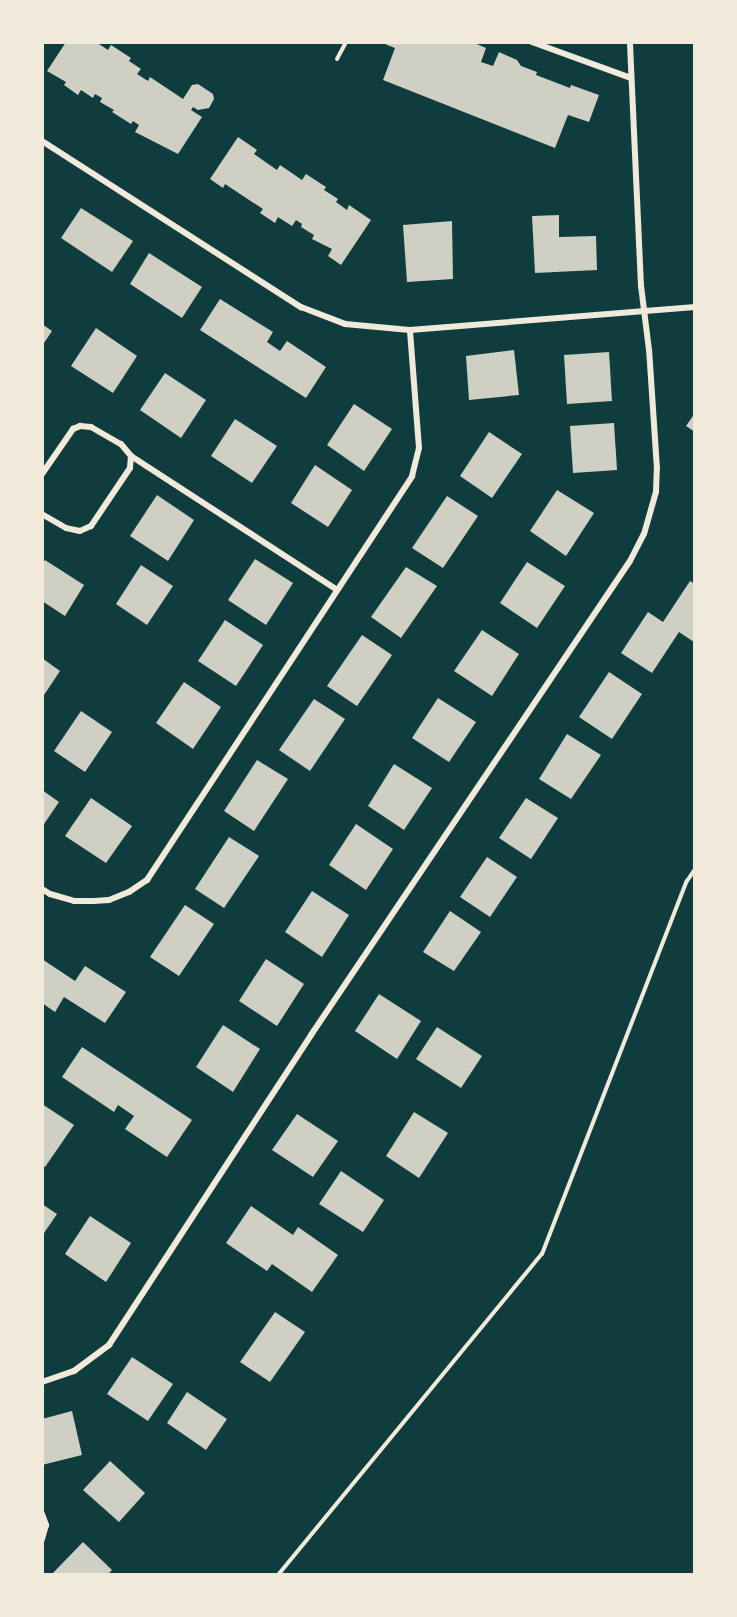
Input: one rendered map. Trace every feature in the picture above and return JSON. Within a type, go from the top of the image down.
[{"type":"street","points":[[532,42],[631,78]]},
{"type":"street","points":[[42,1382],[74,1371],[109,1345],[311,1035],[630,561],[644,534],[656,480],[650,362],[644,312],[630,42]]},
{"type":"street","points":[[42,141],[301,307],[345,324],[374,329],[410,330],[695,307]]},
{"type":"street","points":[[42,889],[50,894],[74,901],[109,900],[129,892],[147,880],[412,476],[418,463],[419,448],[410,330]]},
{"type":"street","points":[[42,474],[73,429],[80,426],[91,427],[121,444],[130,456],[337,590]]},
{"type":"street","points":[[42,514],[66,528],[80,531],[91,526],[130,468],[130,456]]},
{"type":"street","points":[[42,1514],[46,1525],[42,1539]]},
{"type":"path","points":[[337,59],[346,42]]},
{"type":"path","points":[[278,1575],[542,1254],[687,881],[695,869]]},
{"type":"building","points":[[66,42],[96,42],[108,50],[111,45],[131,58],[129,61],[141,69],[137,74],[148,81],[150,77],[183,99],[192,85],[198,84],[213,94],[214,99],[209,108],[198,110],[193,107],[191,110],[202,117],[178,154],[135,132],[139,125],[133,121],[131,124],[112,112],[114,110],[100,102],[102,98],[95,94],[93,98],[81,90],[78,95],[64,85],[66,82],[47,71]]},
{"type":"building","points":[[380,42],[472,42],[486,48],[481,62],[493,66],[499,52],[517,60],[521,66],[537,72],[536,75],[570,88],[571,85],[599,95],[589,122],[568,115],[555,148],[383,80],[395,48]]},
{"type":"building","points":[[238,137],[257,150],[254,154],[277,170],[280,165],[302,180],[306,174],[326,187],[324,190],[338,199],[336,202],[347,210],[349,205],[371,220],[341,265],[328,256],[332,249],[312,239],[314,235],[301,227],[302,224],[296,220],[292,226],[278,217],[275,223],[260,213],[263,209],[225,184],[223,188],[210,179]]},
{"type":"building","points":[[81,208],[133,241],[112,272],[61,238]]},
{"type":"building","points":[[559,215],[559,237],[596,236],[597,270],[535,273],[532,216]]},
{"type":"building","points":[[452,221],[453,279],[407,282],[403,225]]},
{"type":"building","points":[[149,253],[202,287],[182,318],[130,284]]},
{"type":"building","points":[[220,299],[273,332],[267,342],[280,351],[287,341],[326,367],[306,398],[200,330]]},
{"type":"building","points":[[42,324],[52,331],[42,346]]},
{"type":"building","points":[[96,328],[137,356],[113,393],[71,366]]},
{"type":"building","points":[[514,350],[519,395],[469,400],[466,356]]},
{"type":"building","points":[[609,352],[612,401],[567,404],[564,355]]},
{"type":"building","points":[[165,373],[206,400],[181,438],[140,410]]},
{"type":"building","points":[[354,404],[392,429],[364,471],[327,445]]},
{"type":"building","points":[[695,413],[695,432],[686,426]]},
{"type":"building","points":[[235,419],[277,446],[252,483],[211,456]]},
{"type":"building","points":[[614,423],[617,470],[573,473],[570,426]]},
{"type":"building","points":[[489,432],[522,454],[492,498],[460,476]]},
{"type":"building","points":[[315,465],[352,490],[328,527],[291,503]]},
{"type":"building","points":[[557,490],[594,513],[566,556],[530,531]]},
{"type":"building","points":[[157,495],[194,520],[168,561],[130,536]]},
{"type":"building","points":[[447,496],[478,516],[443,568],[412,548]]},
{"type":"building","points":[[255,559],[293,583],[266,625],[228,600]]},
{"type":"building","points":[[45,560],[84,585],[65,616],[42,601],[42,564]]},
{"type":"building","points":[[527,562],[565,586],[537,628],[500,603]]},
{"type":"building","points":[[141,565],[173,586],[147,625],[116,604]]},
{"type":"building","points":[[406,567],[437,586],[401,638],[371,617]]},
{"type":"building","points":[[690,581],[695,584],[694,642],[679,632],[652,673],[621,653],[648,612],[663,622]]},
{"type":"building","points":[[225,620],[263,645],[236,686],[198,661]]},
{"type":"building","points":[[482,630],[519,654],[492,696],[454,671]]},
{"type":"building","points":[[362,635],[392,655],[357,706],[327,686]]},
{"type":"building","points":[[42,658],[60,671],[42,698]]},
{"type":"building","points":[[609,672],[642,694],[612,739],[579,717]]},
{"type":"building","points":[[184,682],[221,707],[193,749],[156,723]]},
{"type":"building","points":[[438,698],[476,722],[449,762],[412,738]]},
{"type":"building","points":[[314,699],[345,719],[310,771],[279,750]]},
{"type":"building","points":[[81,711],[112,732],[85,772],[54,751]]},
{"type":"building","points":[[567,734],[601,755],[571,799],[539,779]]},
{"type":"building","points":[[257,760],[288,779],[254,831],[224,811]]},
{"type":"building","points":[[394,764],[432,788],[404,830],[368,806]]},
{"type":"building","points":[[42,790],[59,802],[42,827]]},
{"type":"building","points":[[91,798],[132,826],[106,863],[65,836]]},
{"type":"building","points":[[526,798],[558,818],[531,859],[499,838]]},
{"type":"building","points":[[356,824],[393,849],[366,890],[329,865]]},
{"type":"building","points":[[229,837],[259,856],[224,908],[195,889]]},
{"type":"building","points":[[487,857],[517,877],[490,917],[460,897]]},
{"type":"building","points":[[312,891],[349,915],[322,957],[285,932]]},
{"type":"building","points":[[185,905],[214,924],[179,976],[150,957]]},
{"type":"building","points":[[450,911],[481,932],[454,971],[423,952]]},
{"type":"building","points":[[42,959],[75,981],[85,966],[126,992],[105,1023],[64,997],[55,1012],[42,1003]]},
{"type":"building","points":[[266,959],[304,984],[277,1026],[239,1001]]},
{"type":"building","points":[[379,994],[421,1021],[397,1059],[355,1031]]},
{"type":"building","points":[[223,1025],[260,1049],[233,1092],[196,1067]]},
{"type":"building","points":[[437,1027],[482,1056],[461,1088],[416,1059]]},
{"type":"building","points":[[82,1047],[192,1120],[167,1157],[125,1129],[134,1116],[118,1105],[114,1112],[62,1077]]},
{"type":"building","points":[[42,1104],[74,1125],[45,1167],[42,1165]]},
{"type":"building","points":[[414,1112],[448,1133],[419,1178],[386,1156]]},
{"type":"building","points":[[297,1114],[338,1141],[313,1177],[272,1150]]},
{"type":"building","points":[[341,1171],[384,1200],[363,1232],[319,1204]]},
{"type":"building","points":[[42,1204],[57,1214],[42,1236]]},
{"type":"building","points":[[251,1206],[293,1235],[298,1227],[338,1255],[312,1292],[272,1264],[267,1271],[226,1243]]},
{"type":"building","points":[[90,1216],[131,1243],[106,1282],[65,1254]]},
{"type":"building","points":[[275,1312],[305,1332],[270,1382],[240,1362]]},
{"type":"building","points":[[132,1357],[173,1384],[148,1421],[107,1394]]},
{"type":"building","points":[[187,1392],[227,1419],[206,1450],[167,1423]]},
{"type":"building","points":[[72,1411],[82,1455],[42,1465],[42,1419]]},
{"type":"building","points":[[110,1461],[145,1493],[119,1522],[83,1490]]},
{"type":"building","points":[[83,1542],[112,1570],[107,1575],[51,1575]]}]
